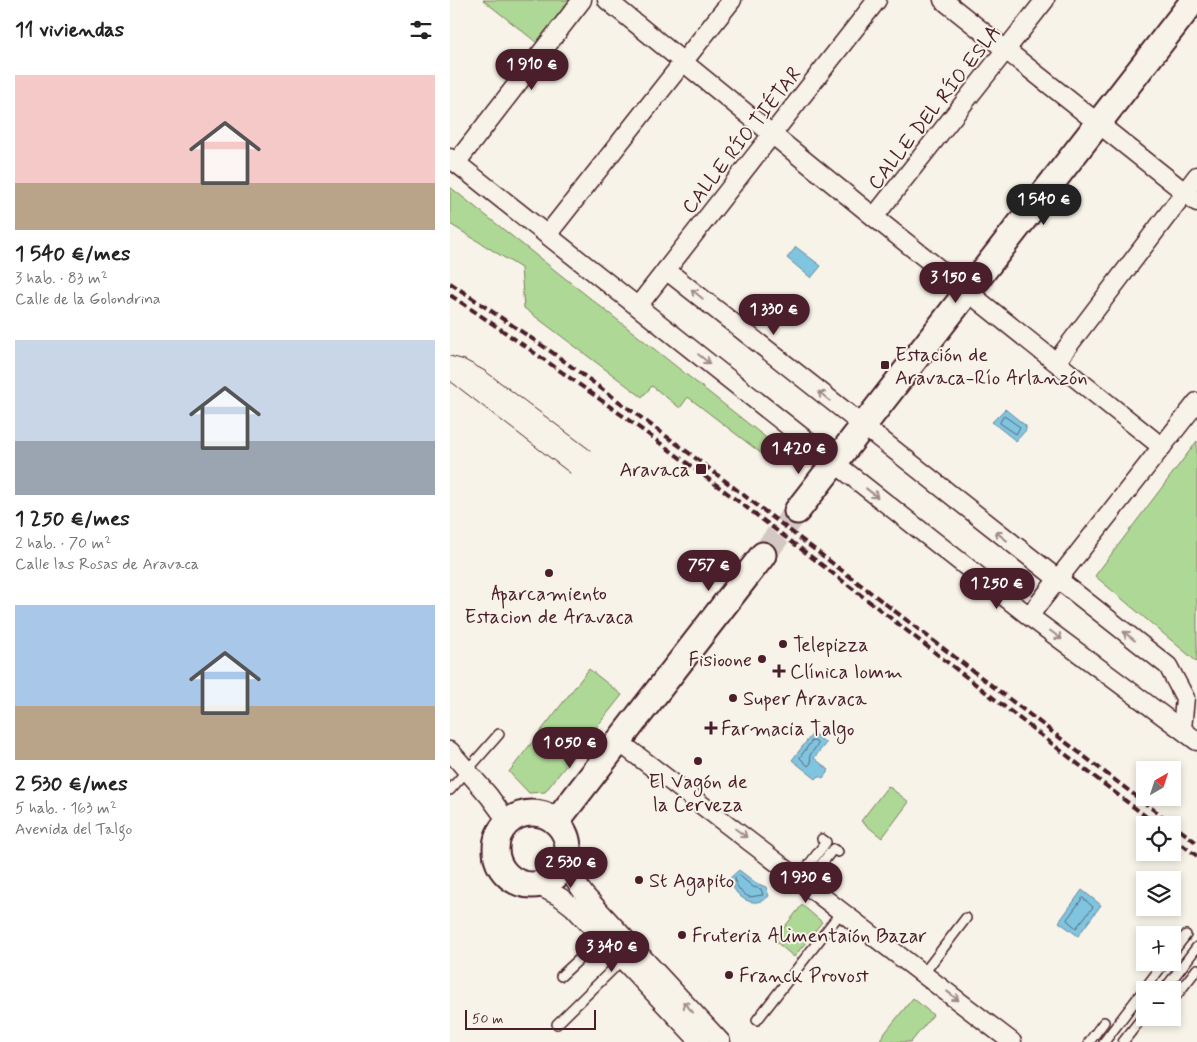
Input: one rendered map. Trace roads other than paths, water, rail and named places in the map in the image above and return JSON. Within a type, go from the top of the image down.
[{"type":"street","points":[[582,0],[453,160],[1030,616],[1197,741]]},
{"type":"street","points":[[607,0],[684,61],[772,135],[1162,447]]},
{"type":"street","points":[[547,235],[732,0]]},
{"type":"street","name":"CALLE RÍO TIÉTAR","points":[[638,306],[877,0]]},
{"type":"street","points":[[943,0],[1191,197]]},
{"type":"street","name":"CALLE DEL RÍO ESLA","points":[[874,217],[1045,0]]},
{"type":"street","points":[[797,512],[1194,0]]},
{"type":"street","points":[[1056,362],[1191,197],[1197,176]]},
{"type":"street","points":[[666,270],[1168,666],[1185,698],[1182,729]]},
{"type":"street","points":[[1030,616],[1197,402]]},
{"type":"street","points":[[556,822],[763,555]]},
{"type":"street","points":[[618,741],[842,910],[1012,1042]]},
{"type":"street","points":[[450,751],[508,822]]},
{"type":"street","points":[[567,856],[557,875],[548,882],[537,885],[525,885],[513,880],[504,872],[498,861],[495,849],[498,836],[508,822],[522,814],[543,815],[556,822],[565,836],[567,856],[575,881],[585,896],[721,1042]]},
{"type":"street","points":[[537,885],[560,897],[573,907],[700,1042]]},
{"type":"lane","points":[[450,790],[498,734]]},
{"type":"lane","points":[[803,881],[826,842],[822,839]]},
{"type":"lane","points":[[803,881],[833,849],[838,852]]},
{"type":"lane","points":[[757,1020],[842,910]]},
{"type":"lane","points":[[924,973],[966,918]]},
{"type":"lane","points":[[1181,941],[1186,935]]},
{"type":"lane","points":[[561,976],[602,938]]},
{"type":"lane","points":[[1171,981],[1197,947]]},
{"type":"lane","points":[[557,1024],[614,968],[620,958]]},
{"type":"lane","points":[[1181,989],[1197,969]]},
{"type":"lane","points":[[1104,1042],[1158,971]]},
{"type":"lane","points":[[1089,1042],[1104,1022]]},
{"type":"lane","points":[[1123,1042],[1136,1025]]},
{"type":"water","points":[[796,247],[821,266],[811,278],[787,258]]},
{"type":"water","points":[[1005,409],[1026,426],[1026,430],[1016,441],[992,422]]},
{"type":"water","points":[[813,733],[826,743],[814,758],[829,770],[823,778],[819,776],[816,779],[792,760]]},
{"type":"water","points":[[739,870],[756,883],[766,887],[769,896],[757,902],[750,902],[739,896],[730,878]]},
{"type":"water","points":[[1082,890],[1101,905],[1078,936],[1059,922]]},
{"type":"tunnel","points":[[763,555],[797,511]]},
{"type":"tram line","points":[[450,356],[465,360],[485,371],[590,450]]},
{"type":"tram line","points":[[450,381],[570,473]]},
{"type":"railway","points":[[450,283],[553,353],[681,447],[1197,843]]},
{"type":"railway","points":[[450,295],[631,422],[720,488],[1145,816]]},
{"type":"railway","points":[[1181,844],[1197,856]]},
{"type":"place","name":"Estación de Aravaca-Río Arlanzón","points":[[885,365]]},
{"type":"place","name":"Aravaca","points":[[701,469]]},
{"type":"place","name":"Aparcamiento Estacion de Aravaca","points":[[549,573]]},
{"type":"place","name":"Telepizza","points":[[783,644]]},
{"type":"place","name":"Fisioone","points":[[762,659]]},
{"type":"place","name":"Clínica Iomm","points":[[779,671]]},
{"type":"place","name":"Super Aravaca","points":[[733,698]]},
{"type":"place","name":"Farmacia Talgo","points":[[711,728]]},
{"type":"place","name":"El Vagón de la Cerveza","points":[[698,761]]},
{"type":"place","name":"St Agapito","points":[[639,880]]},
{"type":"place","name":"Fruteria Alimentaión Bazar","points":[[682,935]]},
{"type":"place","name":"Franck Provost","points":[[729,975]]}]
